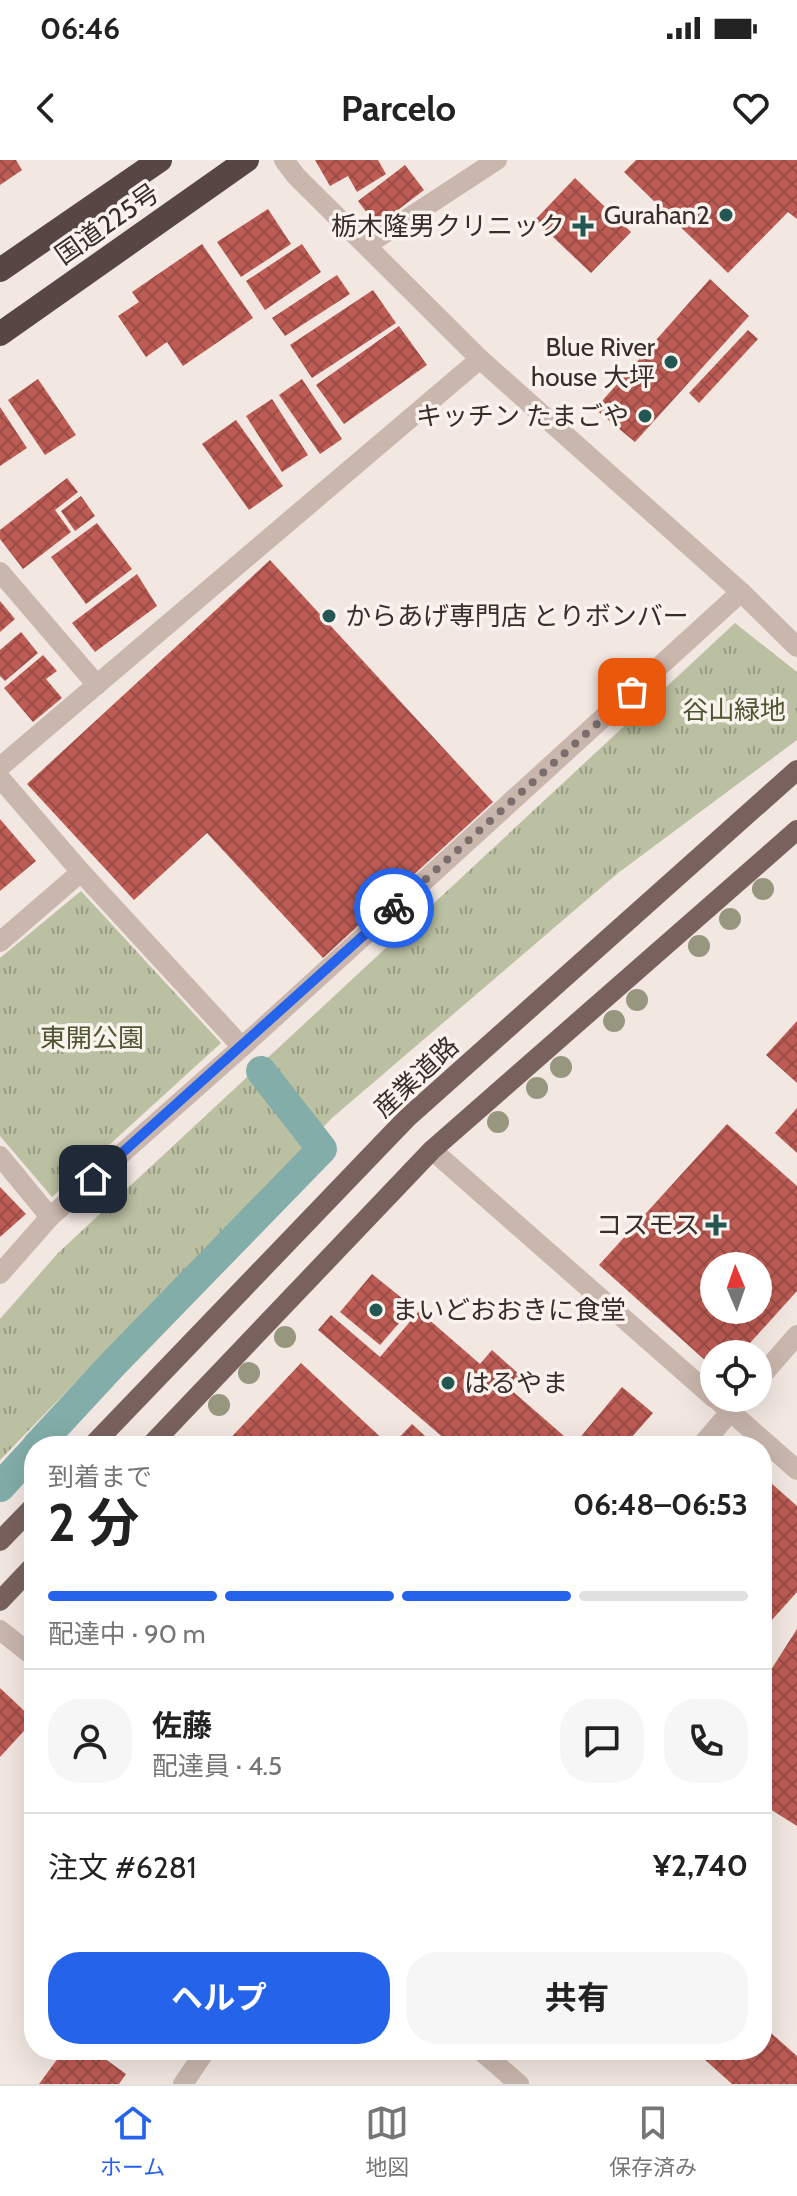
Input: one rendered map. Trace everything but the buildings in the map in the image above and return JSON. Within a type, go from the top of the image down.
[{"type":"highway","name":"国道225号","points":[[0,270],[160,160]]},
{"type":"highway","name":"国道225号","points":[[0,334],[247,160]]},
{"type":"main road","name":"産業道路","points":[[102,1436],[407,1118],[797,770]]},
{"type":"main road","points":[[160,1436],[432,1150],[797,830]]},
{"type":"main road","points":[[0,1541],[24,1516]]},
{"type":"main road","points":[[0,1601],[24,1576]]},
{"type":"street","points":[[284,160],[296,176],[480,359],[741,592],[797,647]]},
{"type":"street","points":[[367,245],[497,160]]},
{"type":"street","points":[[0,767],[480,359]]},
{"type":"street","points":[[0,572],[97,685]]},
{"type":"street","points":[[0,1274],[50,1217],[242,1047],[741,592]]},
{"type":"street","points":[[0,778],[81,872],[242,1047]]},
{"type":"street","points":[[0,942],[81,872]]},
{"type":"street","points":[[432,1150],[700,1386]]},
{"type":"street","points":[[0,1156],[50,1217]]},
{"type":"street","points":[[772,1364],[797,1335]]},
{"type":"street","points":[[710,1436],[730,1412]]},
{"type":"street","points":[[743,1412],[765,1436]]},
{"type":"street","points":[[772,1443],[797,1470]]},
{"type":"street","points":[[0,1630],[24,1649]]},
{"type":"street","points":[[183,2084],[199,2060]]},
{"type":"street","points":[[491,2060],[519,2084]]},
{"type":"green space","name":"谷山緑地","points":[[735,623],[797,672],[797,740],[618,873],[332,1118],[0,1460],[0,1319],[58,1253]]},
{"type":"green space","name":"東開公園","points":[[81,891],[221,1043],[52,1197],[0,1136],[0,958]]},
{"type":"waterway","points":[[46,1436],[322,1149],[261,1071]]},
{"type":"waterway","points":[[0,1487],[24,1461]]},
{"type":"way so far","points":[[394,908],[632,692]]},
{"type":"place","name":"Gurahan2","points":[[726,215]]},
{"type":"place","name":"栃木隆男クリニック","points":[[583,226]]},
{"type":"place","name":"Blue River house 大坪","points":[[671,362]]},
{"type":"place","name":"キッチン たまごや","points":[[645,416]]},
{"type":"place","name":"からあげ専門店 とりボンバー","points":[[329,616]]},
{"type":"place","name":"コスモス","points":[[716,1225]]},
{"type":"place","name":"まいどおおきに食堂","points":[[376,1310]]},
{"type":"place","name":"はるやま","points":[[448,1383]]},
{"type":"route","points":[[93,1179],[394,908]]}]
